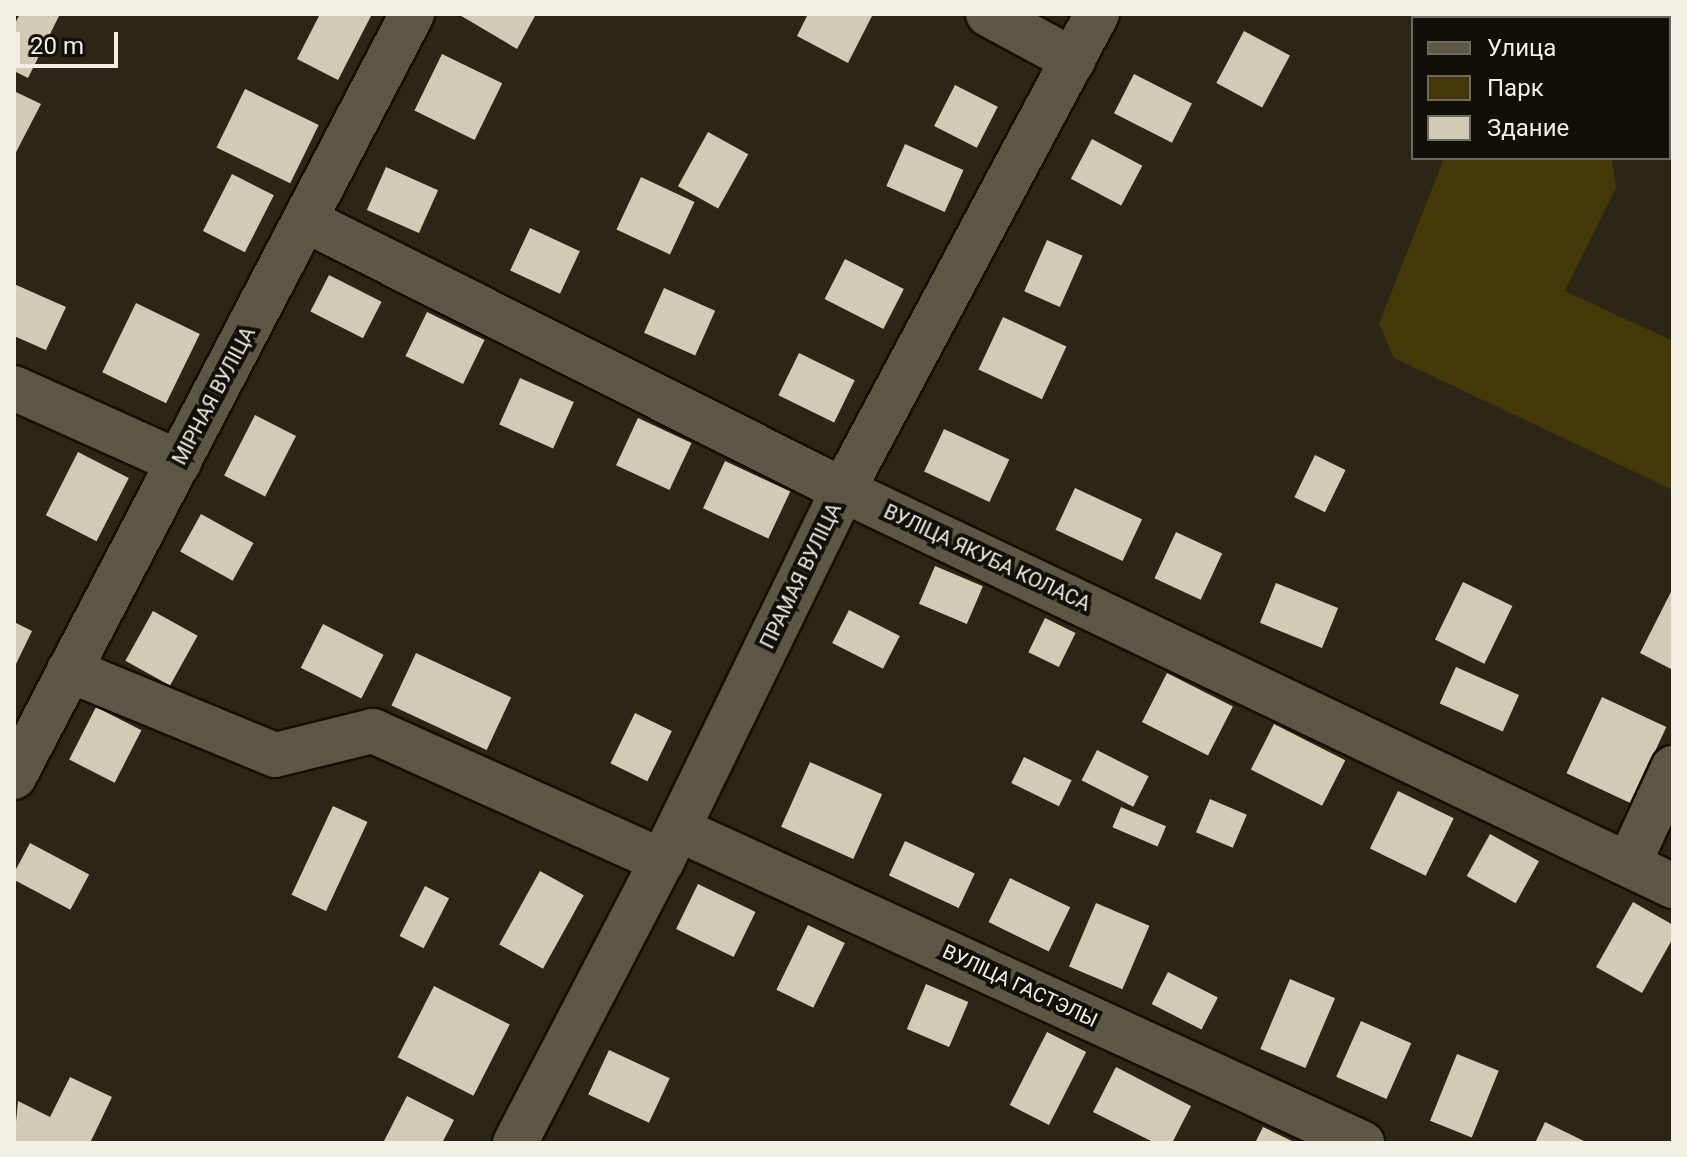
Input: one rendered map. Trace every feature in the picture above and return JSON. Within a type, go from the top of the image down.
[{"type":"street","name":"МІРНАЯ ВУЛІЦА","points":[[14,777],[412,14]]},
{"type":"street","points":[[988,14],[1073,60]]},
{"type":"street","name":"ПРАМАЯ ВУЛІЦА","points":[[515,1143],[670,845],[843,490],[1097,14]]},
{"type":"street","name":"ВУЛІЦА ЯКУБА КОЛАСА","points":[[305,220],[843,490],[1673,886]]},
{"type":"street","points":[[14,388],[179,462]]},
{"type":"street","name":"ВУЛІЦА ГАСТЭЛЫ","points":[[69,670],[275,755],[373,731],[670,845],[1362,1143]]},
{"type":"street","points":[[1629,863],[1673,768]]},
{"type":"green space","points":[[1443,160],[1612,160],[1616,188],[1565,291],[1673,341],[1673,490],[1394,358],[1379,324]]},
{"type":"building","points":[[20,14],[60,14],[28,78],[14,71],[14,25]]},
{"type":"building","points":[[320,14],[372,14],[338,80],[297,59]]},
{"type":"building","points":[[458,14],[536,14],[517,49]]},
{"type":"building","points":[[808,14],[873,14],[848,63],[797,36]]},
{"type":"building","points":[[1673,14],[1671,32],[1671,16],[1649,16]]},
{"type":"building","points":[[1244,31],[1290,55],[1262,108],[1216,83]]},
{"type":"building","points":[[442,54],[502,83],[475,140],[414,111]]},
{"type":"building","points":[[1134,74],[1192,104],[1172,143],[1114,113]]},
{"type":"building","points":[[955,85],[998,107],[977,148],[934,126]]},
{"type":"building","points":[[245,89],[319,125],[290,183],[217,147]]},
{"type":"building","points":[[14,91],[41,104],[14,156]]},
{"type":"building","points":[[708,132],[748,154],[718,209],[678,186]]},
{"type":"building","points":[[1092,139],[1142,166],[1121,205],[1071,179]]},
{"type":"building","points":[[905,144],[963,170],[945,212],[886,186]]},
{"type":"building","points":[[386,167],[438,190],[419,233],[367,210]]},
{"type":"building","points":[[232,174],[274,195],[245,252],[203,231]]},
{"type":"building","points":[[641,177],[694,202],[670,255],[616,230]]},
{"type":"building","points":[[530,228],[580,251],[560,294],[510,271]]},
{"type":"building","points":[[1047,240],[1083,256],[1060,307],[1024,291]]},
{"type":"building","points":[[845,259],[904,289],[883,329],[825,299]]},
{"type":"building","points":[[329,275],[382,302],[363,338],[310,312]]},
{"type":"building","points":[[14,284],[66,307],[46,350],[14,336]]},
{"type":"building","points":[[664,288],[715,311],[695,356],[644,333]]},
{"type":"building","points":[[136,303],[200,334],[166,403],[102,372]]},
{"type":"building","points":[[427,312],[485,340],[463,384],[406,356]]},
{"type":"building","points":[[1003,317],[1066,347],[1042,399],[978,370]]},
{"type":"building","points":[[799,353],[855,380],[834,422],[778,395]]},
{"type":"building","points":[[520,378],[574,402],[553,449],[499,425]]},
{"type":"building","points":[[255,415],[296,436],[265,496],[224,476]]},
{"type":"building","points":[[638,418],[691,443],[669,490],[616,465]]},
{"type":"building","points":[[944,429],[1009,459],[989,502],[924,472]]},
{"type":"building","points":[[78,452],[129,478],[97,541],[46,515]]},
{"type":"building","points":[[1315,455],[1346,470],[1325,512],[1294,497]]},
{"type":"building","points":[[725,461],[790,491],[768,539],[703,508]]},
{"type":"building","points":[[1075,488],[1142,519],[1123,561],[1056,530]]},
{"type":"building","points":[[201,514],[253,543],[233,581],[180,552]]},
{"type":"building","points":[[1176,532],[1222,554],[1201,600],[1154,578]]},
{"type":"building","points":[[935,566],[983,586],[967,624],[919,604]]},
{"type":"building","points":[[1463,582],[1512,606],[1484,664],[1435,640]]},
{"type":"building","points":[[1276,583],[1338,608],[1322,648],[1260,623]]},
{"type":"building","points":[[1673,588],[1673,670],[1640,653]]},
{"type":"building","points":[[849,610],[900,636],[883,669],[832,643]]},
{"type":"building","points":[[153,611],[198,636],[170,686],[125,661]]},
{"type":"building","points":[[1045,618],[1076,633],[1059,667],[1028,652]]},
{"type":"building","points":[[14,622],[32,631],[14,668]]},
{"type":"building","points":[[323,624],[384,655],[361,699],[301,668]]},
{"type":"building","points":[[416,653],[511,697],[487,750],[391,706]]},
{"type":"building","points":[[1456,667],[1519,695],[1503,732],[1440,704]]},
{"type":"building","points":[[1167,673],[1233,707],[1208,756],[1142,722]]},
{"type":"building","points":[[1602,697],[1666,727],[1631,803],[1567,773]]},
{"type":"building","points":[[96,707],[141,730],[115,783],[69,760]]},
{"type":"building","points":[[635,713],[672,731],[647,781],[610,763]]},
{"type":"building","points":[[1274,724],[1345,760],[1322,806],[1251,769]]},
{"type":"building","points":[[1097,750],[1149,776],[1133,807],[1082,780]]},
{"type":"building","points":[[1024,757],[1072,780],[1059,806],[1011,783]]},
{"type":"building","points":[[810,762],[882,794],[853,859],[781,827]]},
{"type":"building","points":[[1398,791],[1454,818],[1426,876],[1370,849]]},
{"type":"building","points":[[1210,799],[1247,815],[1233,848],[1196,832]]},
{"type":"building","points":[[333,806],[367,822],[326,911],[292,895]]},
{"type":"building","points":[[1121,807],[1166,826],[1158,846],[1112,827]]},
{"type":"building","points":[[1490,834],[1539,861],[1516,903],[1467,876]]},
{"type":"building","points":[[905,841],[975,874],[959,908],[889,875]]},
{"type":"building","points":[[30,843],[89,874],[70,910],[14,880],[14,873]]},
{"type":"building","points":[[540,871],[584,895],[543,969],[499,944]]},
{"type":"building","points":[[1010,878],[1070,907],[1049,951],[989,922]]},
{"type":"building","points":[[698,884],[756,912],[734,957],[676,929]]},
{"type":"building","points":[[425,886],[449,898],[424,948],[400,936]]},
{"type":"building","points":[[1633,902],[1673,925],[1673,938],[1642,993],[1596,967]]},
{"type":"building","points":[[1096,903],[1149,926],[1122,989],[1069,967]]},
{"type":"building","points":[[808,925],[845,943],[813,1008],[776,990]]},
{"type":"building","points":[[1168,972],[1218,997],[1202,1029],[1152,1004]]},
{"type":"building","points":[[1290,979],[1335,998],[1305,1068],[1260,1049]]},
{"type":"building","points":[[926,984],[968,1002],[949,1047],[907,1029]]},
{"type":"building","points":[[434,986],[510,1025],[473,1096],[398,1057]]},
{"type":"building","points":[[1361,1021],[1411,1043],[1386,1099],[1336,1077]]},
{"type":"building","points":[[1047,1032],[1086,1052],[1049,1125],[1010,1105]]},
{"type":"building","points":[[609,1050],[670,1078],[649,1123],[588,1094]]},
{"type":"building","points":[[1457,1054],[1499,1071],[1472,1138],[1430,1121]]},
{"type":"building","points":[[1116,1067],[1191,1106],[1172,1143],[1155,1143],[1093,1112]]},
{"type":"building","points":[[70,1077],[112,1097],[90,1143],[14,1143],[18,1101],[50,1117]]},
{"type":"building","points":[[407,1096],[454,1120],[442,1143],[383,1143]]},
{"type":"building","points":[[1545,1122],[1588,1143],[1535,1143]]},
{"type":"building","points":[[1263,1127],[1296,1143],[1255,1143]]}]
